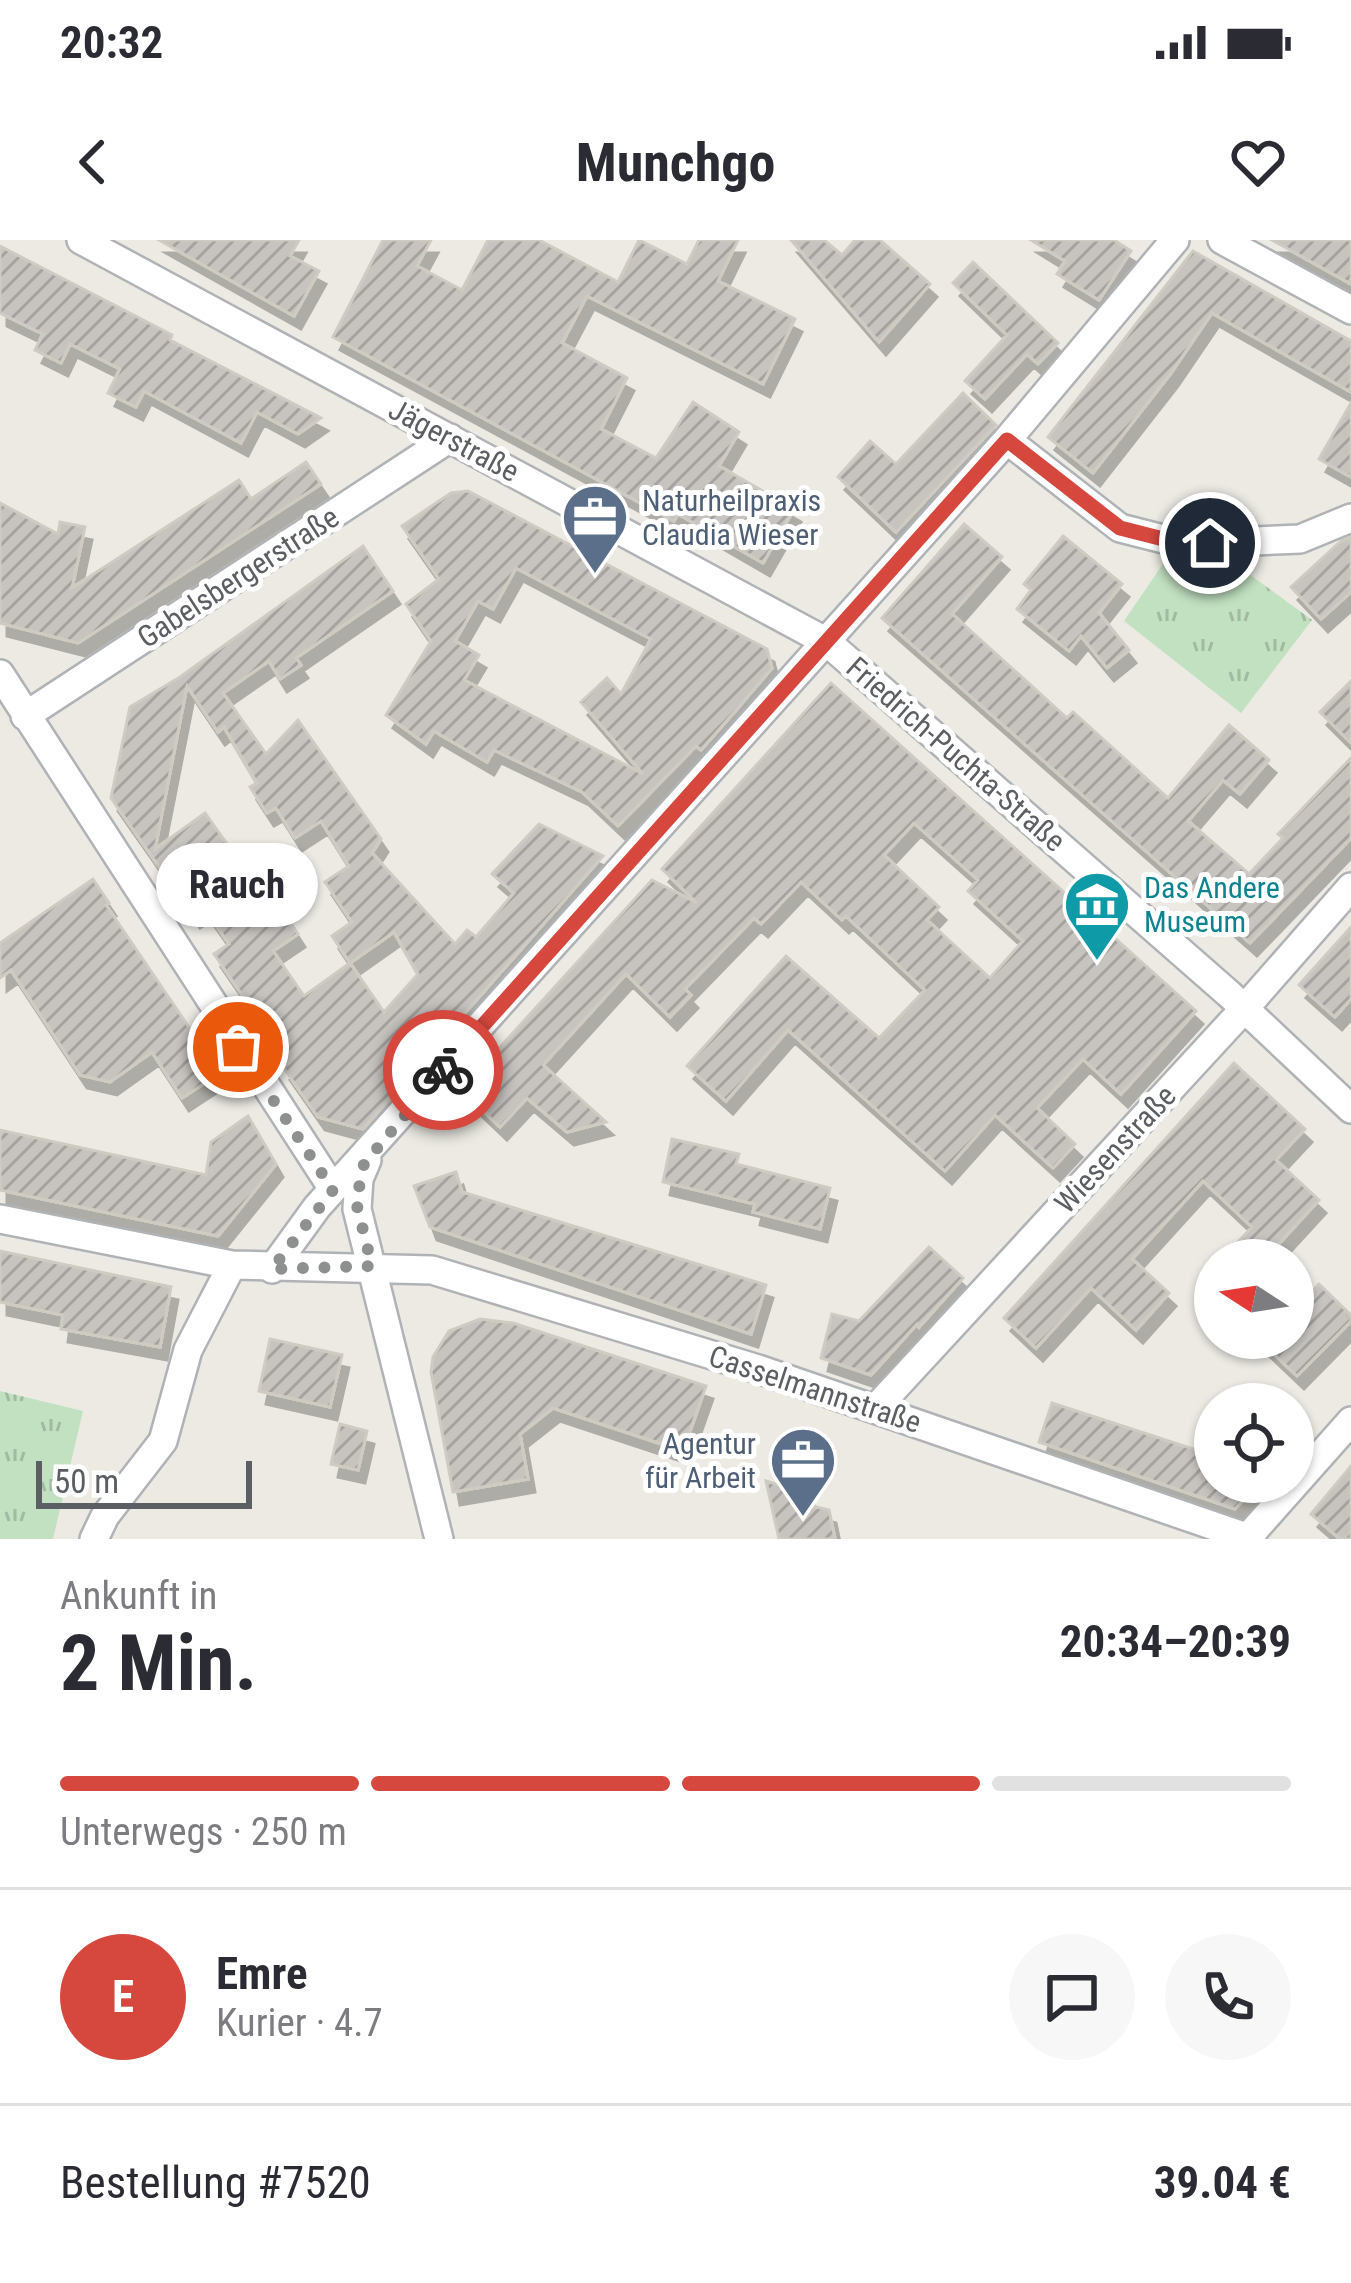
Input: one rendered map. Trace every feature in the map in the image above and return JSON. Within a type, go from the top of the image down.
[{"type":"street","name":"Jägerstraße","points":[[81,240],[827,642]]},
{"type":"street","points":[[272,1269],[333,1190],[1007,440],[1175,240]]},
{"type":"street","points":[[1222,240],[1351,310]]},
{"type":"street","name":"Gabelsbergerstraße","points":[[26,716],[450,438]]},
{"type":"street","points":[[1007,440],[1120,528],[1183,544],[1300,539],[1351,518]]},
{"type":"street","name":"Friedrich-Puchta-Straße","points":[[827,642],[1351,1109]]},
{"type":"street","points":[[0,674],[333,1190]]},
{"type":"street","name":"Wiesenstraße","points":[[876,1408],[1351,887]]},
{"type":"street","points":[[375,1146],[364,1164],[356,1195],[439,1539]]},
{"type":"street","name":"Casselmannstraße","points":[[0,1219],[232,1265],[413,1267],[454,1275],[876,1408],[1250,1538]]},
{"type":"street","points":[[94,1539],[163,1442],[188,1350],[232,1265]]},
{"type":"street","points":[[1250,1538],[1351,1421]]},
{"type":"green space","points":[[1169,555],[1245,571],[1312,620],[1241,713],[1124,621]]},
{"type":"green space","points":[[0,1391],[83,1411],[53,1539],[0,1539]]},
{"type":"building","points":[[159,240],[299,240],[290,256],[319,271],[294,316]]},
{"type":"building","points":[[383,240],[431,240],[417,266],[462,290],[488,240],[539,240],[618,282],[639,240],[687,264],[699,240],[738,240],[718,281],[795,319],[763,384],[587,296],[562,343],[627,378],[601,429],[656,458],[693,402],[739,432],[719,466],[794,509],[763,563],[678,514],[674,521],[333,337]]},
{"type":"building","points":[[791,240],[824,240],[842,255],[855,240],[880,240],[930,284],[879,342]]},
{"type":"building","points":[[1031,240],[1114,240],[1131,251],[1099,300],[1057,274],[1065,261]]},
{"type":"building","points":[[1272,240],[1351,240],[1351,284]]},
{"type":"building","points":[[0,246],[321,418],[298,434],[257,412],[241,443],[144,391],[136,407],[108,393],[120,369],[70,344],[61,363],[35,350],[43,334],[0,313]]},
{"type":"building","points":[[1193,251],[1351,341],[1351,392],[1212,313],[1093,473],[1048,437]]},
{"type":"building","points":[[973,262],[1058,343],[1038,364],[1027,354],[985,399],[965,381],[1007,335],[953,283]]},
{"type":"building","points":[[963,393],[996,425],[896,532],[838,477],[870,441],[896,464]]},
{"type":"building","points":[[1351,403],[1351,477],[1319,459]]},
{"type":"building","points":[[306,462],[321,484],[78,643],[0,623],[0,503],[58,534],[60,522],[85,527],[72,588],[239,480],[251,499]]},
{"type":"building","points":[[468,491],[767,649],[772,668],[701,750],[696,746],[618,826],[582,792],[494,750],[487,762],[434,731],[426,744],[386,715],[431,641],[406,604],[439,579],[402,526],[451,493]],"holes":[[[516,568],[651,639],[621,694],[607,678],[581,702],[643,774],[464,680],[479,655],[455,641],[478,601],[493,609]]]},
{"type":"building","points":[[964,524],[1002,557],[952,614],[1067,718],[1073,712],[1168,798],[1229,725],[1269,760],[1240,794],[1223,780],[1188,821],[1249,874],[1283,838],[1278,834],[1351,758],[1351,838],[1250,943],[882,618]]},
{"type":"building","points":[[1063,536],[1122,584],[1099,613],[1129,650],[1107,668],[1081,636],[1069,651],[1017,609],[1031,590],[1024,584]]},
{"type":"building","points":[[1351,537],[1351,592],[1321,619],[1291,587]]},
{"type":"building","points":[[363,546],[393,591],[296,658],[301,665],[280,679],[269,661],[223,693],[266,754],[298,720],[381,839],[372,853],[455,944],[467,930],[476,937],[514,893],[492,874],[539,824],[603,856],[363,1129],[318,1117],[283,1067],[289,1063],[214,954],[229,944],[204,908],[193,915],[111,798],[130,707],[180,677]],"holes":[[[187,686],[218,732],[224,727],[257,783],[250,787],[267,813],[276,808],[295,838],[321,821],[349,866],[325,882],[352,922],[332,936],[350,963],[304,996],[273,951],[298,934],[276,900],[270,904],[205,813],[155,849]],[[394,932],[418,974],[384,1012],[350,963]]]},
{"type":"building","points":[[1351,681],[1351,743],[1320,712]]},
{"type":"building","points":[[831,683],[1196,1011],[1121,1094],[1083,1059],[1037,1108],[1075,1144],[1053,1168],[995,1115],[945,1171],[788,1030],[726,1101],[687,1066],[786,956],[879,1038],[925,990],[846,916],[842,920],[801,882],[761,924],[754,918],[685,989],[691,995],[670,1017],[626,974],[543,1065],[606,1122],[567,1132],[527,1098],[500,1127],[461,1090],[652,880],[697,903],[662,869]],"holes":[[[914,823],[978,880],[968,891],[1023,941],[990,978],[927,920],[939,907],[884,855]]]},
{"type":"building","points":[[93,879],[220,1073],[182,1098],[152,1052],[110,1082],[80,1075],[11,970],[0,978],[0,943]]},
{"type":"building","points":[[1351,927],[1351,999],[1335,1017],[1299,985]]},
{"type":"building","points":[[1234,1063],[1305,1129],[1276,1160],[1319,1200],[1283,1239],[1241,1239],[1252,1227],[1203,1181],[1132,1259],[1169,1293],[1136,1330],[1091,1288],[1036,1348],[1004,1318]]},
{"type":"building","points":[[248,1116],[276,1164],[218,1236],[0,1190],[0,1130],[206,1175],[211,1142]]},
{"type":"building","points":[[672,1139],[739,1154],[736,1164],[830,1188],[820,1229],[753,1212],[755,1204],[663,1182]]},
{"type":"building","points":[[456,1172],[462,1192],[766,1285],[751,1334],[430,1227],[414,1186]]},
{"type":"building","points":[[929,1247],[963,1278],[919,1327],[917,1324],[871,1375],[821,1358],[832,1314],[859,1321]]},
{"type":"building","points":[[0,1251],[171,1287],[160,1347],[61,1329],[63,1315],[0,1302]]},
{"type":"building","points":[[1319,1284],[1351,1315],[1351,1321],[1314,1359],[1314,1289]]},
{"type":"building","points":[[480,1319],[513,1323],[706,1386],[683,1451],[553,1408],[520,1434],[528,1479],[453,1492],[431,1372],[433,1357],[449,1331]]},
{"type":"building","points":[[270,1339],[342,1355],[330,1407],[259,1391]]},
{"type":"building","points":[[1279,1359],[1314,1359],[1297,1376]]},
{"type":"building","points":[[1052,1403],[1194,1449],[1194,1495],[1039,1442]]},
{"type":"building","points":[[340,1424],[367,1431],[358,1470],[331,1464]]},
{"type":"building","points":[[1351,1466],[1351,1539],[1340,1539],[1311,1514]]},
{"type":"building","name":"Agentur für Arbeit","points":[[766,1481],[805,1493],[808,1505],[829,1510],[835,1539],[779,1539]]},
{"type":"way so far","points":[[238,1047],[333,1190],[272,1269],[372,1266],[356,1202],[364,1164],[443,1070]]},
{"type":"place","name":"Naturheilpraxis Claudia Wieser","points":[[595,576]]},
{"type":"place","name":"Das Andere Museum","points":[[1097,963]]},
{"type":"place","name":"Rauch","points":[[238,1047]]},
{"type":"place","name":"Agentur für Arbeit","points":[[803,1519]]},
{"type":"route","points":[[443,1070],[1007,440],[1120,528],[1183,544],[1210,543]]}]
